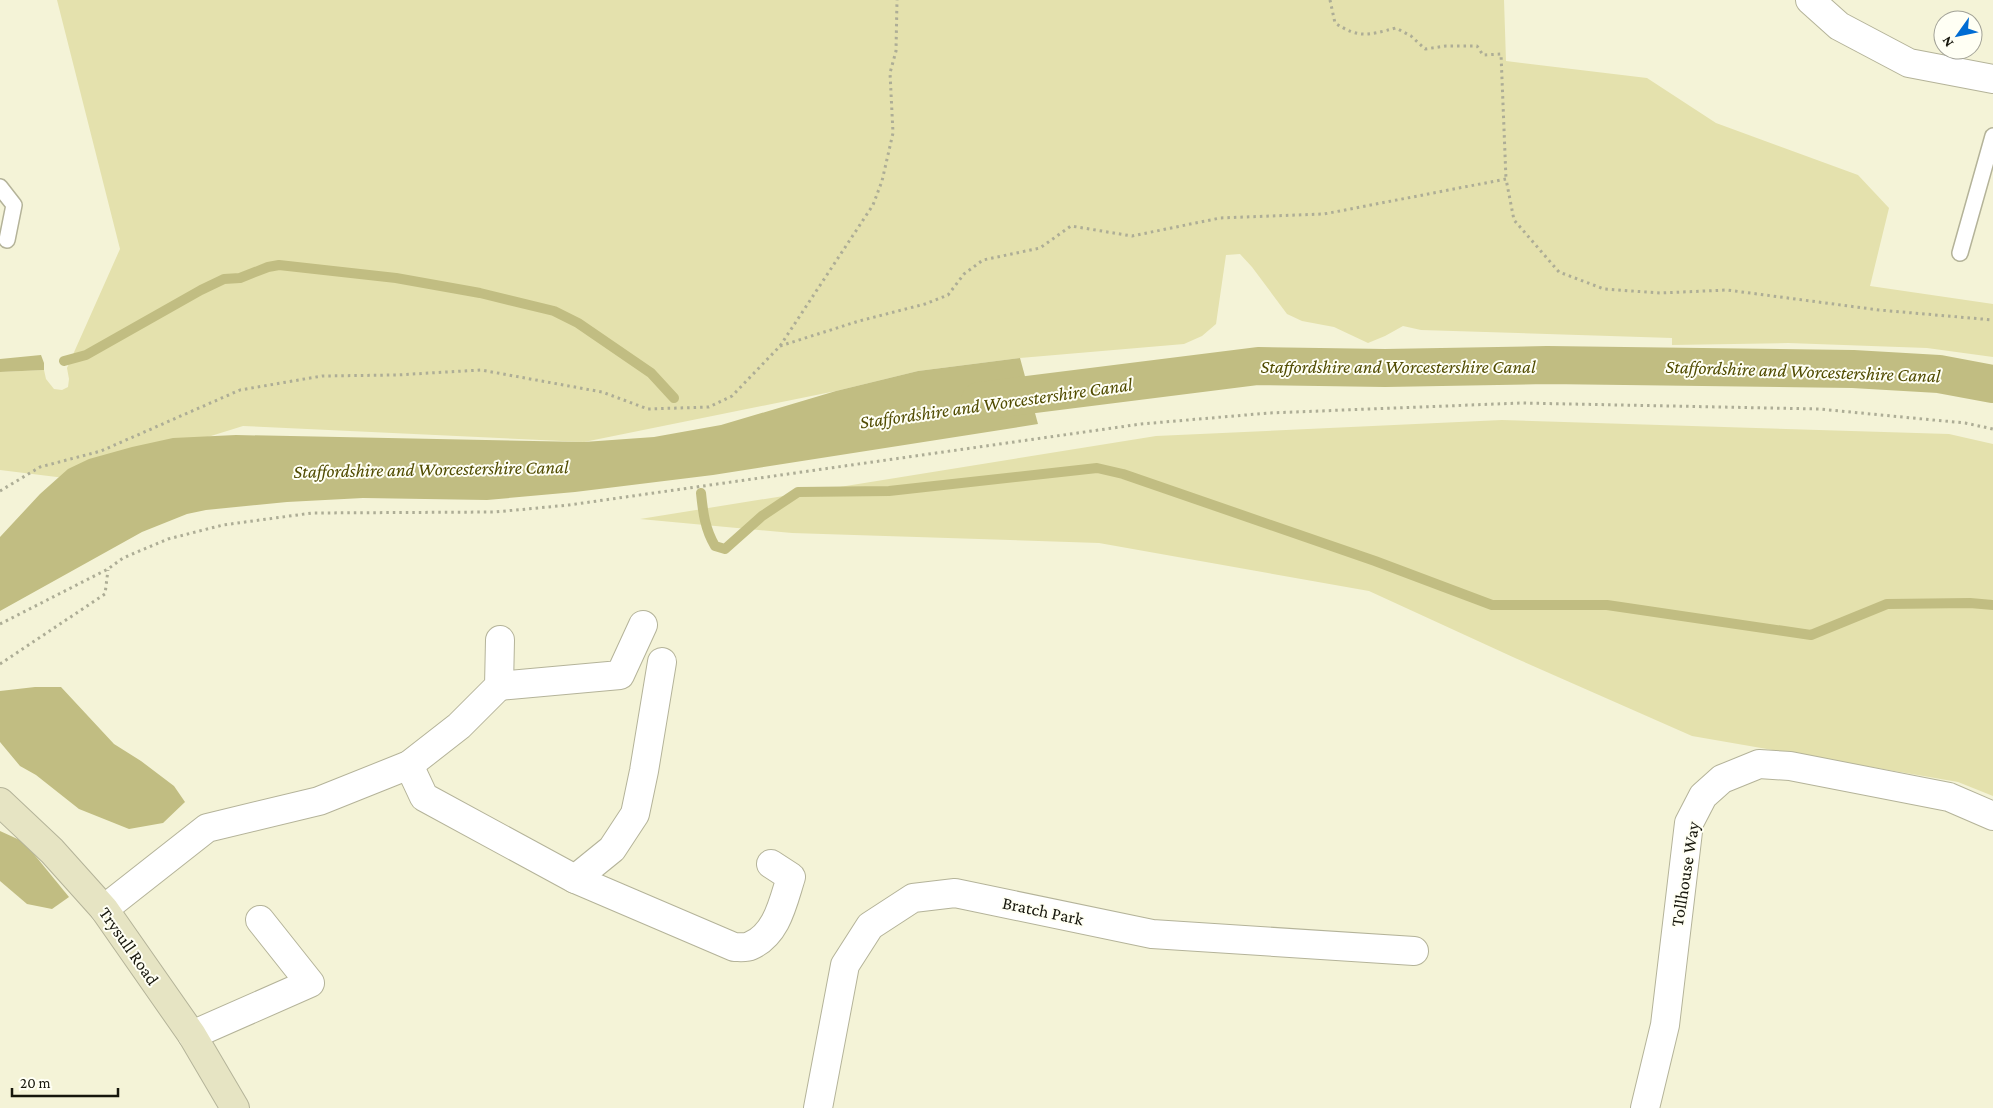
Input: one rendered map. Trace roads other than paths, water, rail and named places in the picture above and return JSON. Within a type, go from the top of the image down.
[{"type":"street","points":[[1810,0],[1838,26],[1910,62],[1993,78]]},
{"type":"street","points":[[104,909],[207,828],[319,801],[409,764],[459,726],[499,686],[620,675],[643,625]]},
{"type":"street","points":[[499,686],[500,640]]},
{"type":"street","points":[[575,879],[612,849],[635,814],[662,662]]},
{"type":"street","points":[[409,764],[424,797],[575,879],[734,947],[750,947],[770,931],[781,907],[791,877],[771,864]]},
{"type":"street","name":"Tollhouse Way","points":[[1645,1108],[1665,1025],[1689,823],[1703,796],[1722,779],[1759,764],[1790,766],[1949,797],[1993,816]]},
{"type":"street","name":"Trysull Road","points":[[0,802],[52,851],[104,909],[192,1035],[235,1108]]},
{"type":"street","name":"Bratch Park","points":[[818,1108],[846,965],[870,926],[913,898],[955,893],[1152,934],[1414,951]]},
{"type":"street","points":[[192,1035],[310,983],[260,920]]},
{"type":"lane","points":[[1960,253],[1993,136]]},
{"type":"lane","points":[[0,187],[14,206],[7,240]]},
{"type":"water","points":[[41,355],[44,370],[0,372],[0,359]]},
{"type":"water","points":[[1020,358],[1038,424],[713,475],[575,492],[487,500],[363,498],[287,502],[206,510],[187,514],[142,532],[0,611],[0,537],[40,494],[68,469],[89,459],[132,447],[173,438],[236,435],[584,442],[654,437],[721,425],[836,391],[918,371]]},
{"type":"water","points":[[35,687],[61,687],[114,744],[141,761],[174,786],[185,802],[163,823],[129,829],[79,809],[36,775],[20,766],[0,742],[0,691]]},
{"type":"water","points":[[0,831],[24,842],[69,897],[52,909],[27,904],[0,881]]},
{"type":"waterway","points":[[64,361],[86,355],[224,279],[240,278],[268,267],[279,265],[396,278],[480,293],[554,311],[578,323],[651,373],[674,398]]},
{"type":"waterway","name":"Staffordshire and Worcestershire Canal","points":[[980,401],[1258,366],[1385,368],[1547,365],[1853,369],[1939,374],[1993,384]]},
{"type":"waterway","points":[[701,493],[709,533],[715,546],[725,549],[762,516],[798,492],[889,491],[1097,468],[1123,474],[1375,561],[1492,605],[1607,605],[1811,635],[1887,604],[1970,603],[1993,605]]}]
